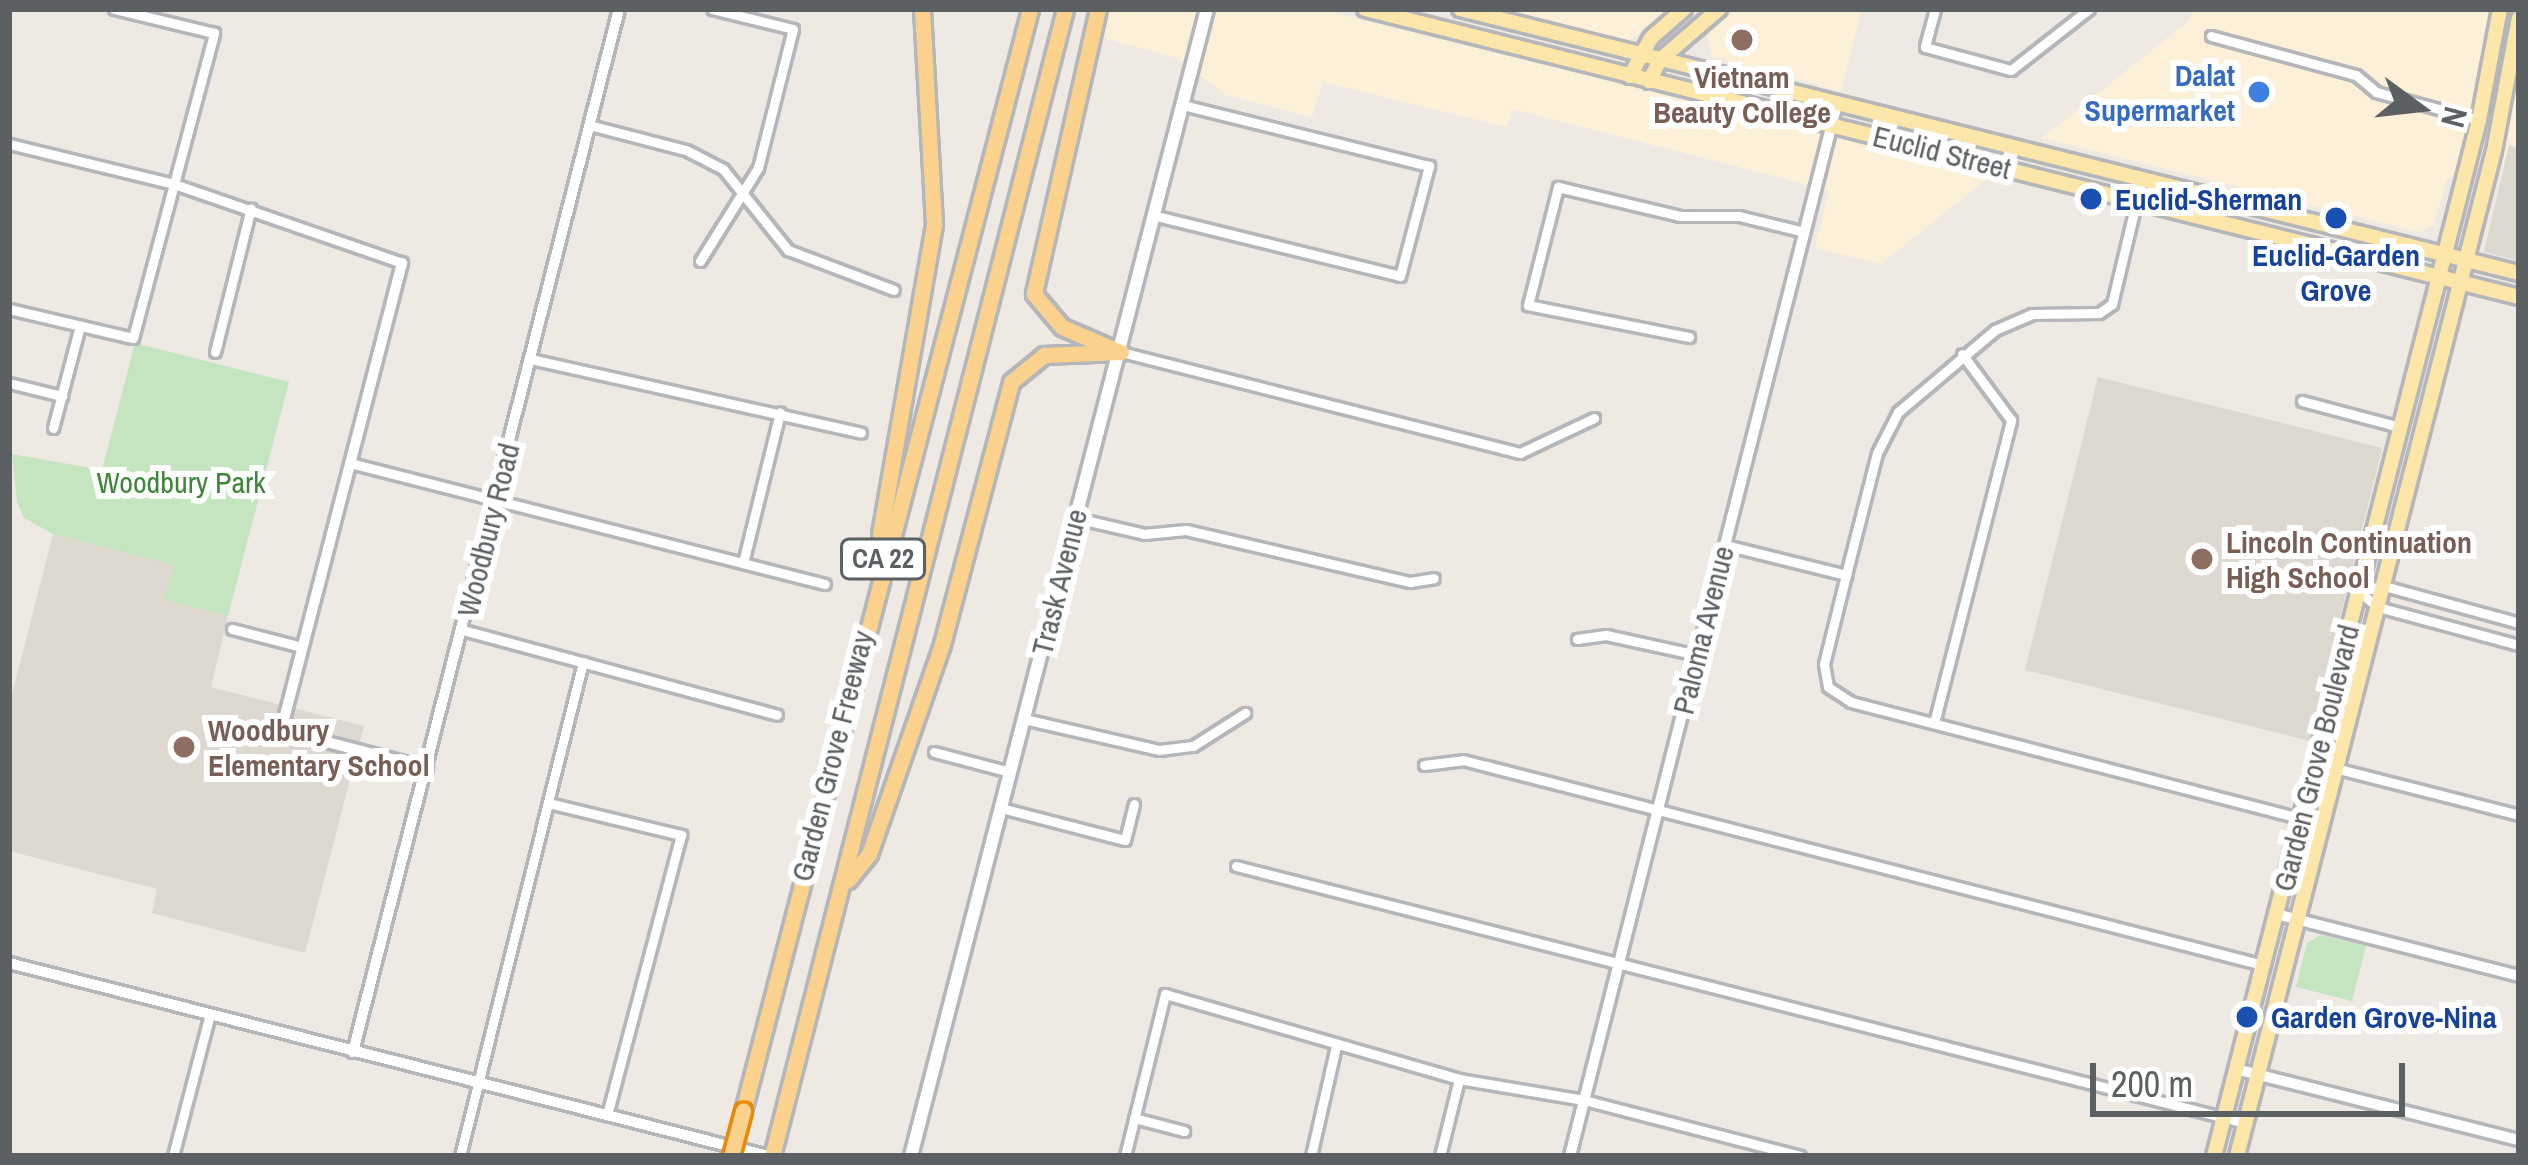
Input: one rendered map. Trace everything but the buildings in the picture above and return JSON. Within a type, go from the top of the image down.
[{"type":"highway","points":[[865,626],[934,224],[922,9]]},
{"type":"highway","name":"Garden Grove Freeway","points":[[731,1156],[865,626],[1030,9]]},
{"type":"highway","name":"Garden Grove Freeway","points":[[770,1156],[1064,9]]},
{"type":"highway","points":[[1098,9],[1034,294],[1062,327],[1121,352]]},
{"type":"highway","points":[[842,887],[869,854],[918,717],[1011,382],[1045,355],[1121,352]]},
{"type":"main road","name":"Trask Avenue","points":[[911,1156],[1207,9]]},
{"type":"main road","name":"Euclid Street","points":[[1365,9],[2519,297]]},
{"type":"main road","name":"Euclid Street","points":[[1460,9],[2519,273]]},
{"type":"main road","points":[[1630,76],[1638,54],[1684,9]]},
{"type":"main road","points":[[1649,81],[1660,60],[1719,9]]},
{"type":"main road","name":"Garden Grove Boulevard","points":[[2214,1156],[2479,120],[2500,9]]},
{"type":"main road","name":"Garden Grove Boulevard","points":[[2237,1156],[2384,586],[2519,18]]},
{"type":"street","points":[[9,309],[133,338],[214,33],[114,9]]},
{"type":"street","name":"Woodbury Road","points":[[353,1052],[593,126],[619,9]]},
{"type":"street","points":[[700,261],[745,196],[794,29],[712,9]]},
{"type":"street","points":[[1935,9],[1925,47],[2011,70],[2089,9]]},
{"type":"street","points":[[2211,36],[2356,75],[2376,92],[2479,120]]},
{"type":"street","name":"Paloma Avenue","points":[[1570,1156],[1837,104]]},
{"type":"street","points":[[1156,217],[1400,276],[1429,166],[1182,105]]},
{"type":"street","points":[[593,126],[686,150],[723,169],[807,262],[894,290]]},
{"type":"street","points":[[9,145],[174,184],[402,263],[281,730],[427,768]]},
{"type":"street","points":[[2142,177],[2112,304],[2099,313],[2032,314],[1962,354],[1898,412],[1877,454],[1846,575],[1824,664],[1828,687],[1851,702],[2301,818]]},
{"type":"street","points":[[1689,337],[1528,304],[1558,187],[1680,216],[1739,215],[1804,232]]},
{"type":"street","points":[[215,352],[251,208]]},
{"type":"street","points":[[52,428],[80,326]]},
{"type":"street","points":[[1121,352],[1520,453],[1594,418]]},
{"type":"street","points":[[1934,723],[2011,420],[1962,354]]},
{"type":"street","points":[[531,359],[861,433]]},
{"type":"street","points":[[9,382],[62,396]]},
{"type":"street","points":[[2302,401],[2400,427]]},
{"type":"street","points":[[743,563],[779,412]]},
{"type":"street","points":[[350,463],[826,584]]},
{"type":"street","points":[[1076,518],[1144,534],[1186,530],[1410,582],[1434,578]]},
{"type":"street","points":[[1725,545],[1846,575]]},
{"type":"street","points":[[2358,591],[2384,586],[2519,623]]},
{"type":"street","points":[[2358,591],[2378,607],[2519,645]]},
{"type":"street","points":[[232,628],[302,647]]},
{"type":"street","points":[[463,630],[777,715]]},
{"type":"street","points":[[1577,639],[1606,634],[1697,656]]},
{"type":"street","points":[[460,1156],[583,662]]},
{"type":"street","points":[[1024,719],[1159,749],[1192,746],[1246,713]]},
{"type":"street","points":[[934,752],[1010,772]]},
{"type":"street","points":[[1424,765],[1462,760],[2263,965]]},
{"type":"street","points":[[2315,763],[2519,815]]},
{"type":"street","points":[[548,802],[681,835],[607,1114]]},
{"type":"street","points":[[1001,808],[1125,840],[1134,804]]},
{"type":"street","points":[[1236,866],[2246,1124]]},
{"type":"street","points":[[2276,914],[2519,976]]},
{"type":"street","points":[[9,962],[770,1156]]},
{"type":"street","points":[[1125,1156],[1165,994],[1460,1079],[1584,1100],[1800,1156]]},
{"type":"street","points":[[173,1156],[211,1014]]},
{"type":"street","points":[[1311,1156],[1336,1046]]},
{"type":"street","points":[[2236,1069],[2519,1140]]},
{"type":"street","points":[[1440,1156],[1460,1079]]},
{"type":"street","points":[[1134,1118],[1184,1131]]},
{"type":"shaded area","points":[[1110,9],[1320,9],[1990,176],[1881,264],[1815,248],[1829,190],[1512,109],[1507,127],[1323,82],[1312,117],[1226,95],[1177,58],[1104,38]]},
{"type":"shaded area","points":[[1496,9],[1671,9],[1627,42]]},
{"type":"shaded area","points":[[1737,9],[1862,9],[1841,91],[1712,56],[1707,33]]},
{"type":"shaded area","points":[[2192,9],[2519,9],[2519,148],[2509,146],[2504,162],[2447,178],[2434,224],[2419,232],[2042,138],[2190,20]]},
{"type":"shaded area","points":[[2509,145],[2519,148],[2519,261],[2484,252]]},
{"type":"shaded area","name":"Lincoln Continuation High School","points":[[2098,377],[2382,448],[2309,741],[2025,670]]},
{"type":"shaded area","name":"Woodbury Elementary School","points":[[53,534],[174,565],[166,600],[228,616],[211,687],[364,726],[305,953],[152,913],[157,889],[9,851],[9,706]]},
{"type":"green space","name":"Woodbury Park","points":[[135,343],[289,382],[228,616],[165,600],[173,565],[53,534],[24,518],[17,502],[12,454],[102,470]]},
{"type":"green space","points":[[2321,935],[2366,946],[2352,1001],[2296,987],[2307,943]]},
{"type":"place","name":"Vietnam Beauty College","points":[[1742,40]]},
{"type":"place","name":"Dalat Supermarket","points":[[2259,92]]},
{"type":"place","name":"Euclid-Sherman","points":[[2091,199]]},
{"type":"place","name":"Euclid-Garden Grove","points":[[2336,218]]},
{"type":"place","name":"Lincoln Continuation High School","points":[[2202,559]]},
{"type":"place","name":"Woodbury Elementary School","points":[[184,747]]},
{"type":"place","name":"Garden Grove-Nina","points":[[2247,1017]]}]
